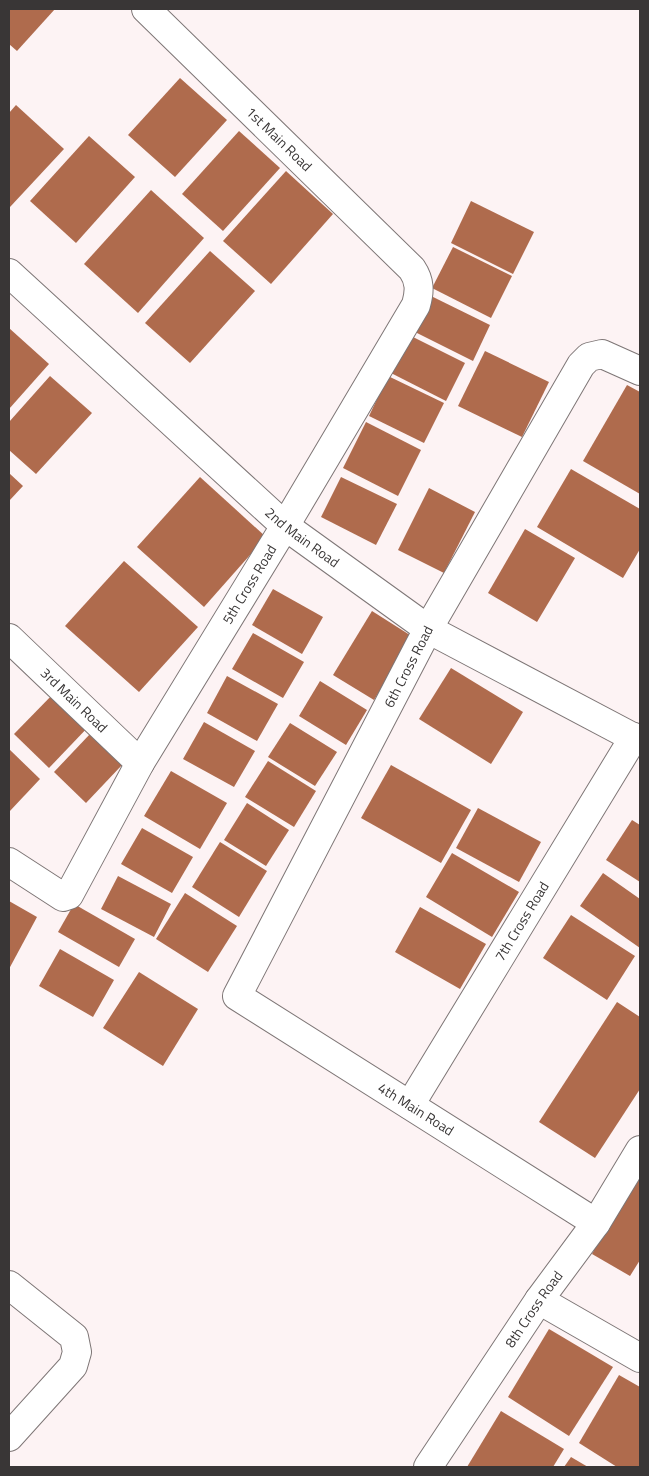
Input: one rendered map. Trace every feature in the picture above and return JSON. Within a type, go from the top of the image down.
[{"type":"street","name":"1st Main Road","points":[[146,9],[412,269]]},
{"type":"street","name":"5th Cross Road","points":[[9,862],[65,897],[69,895],[140,763],[285,526],[416,305],[419,292],[417,277],[412,269]]},
{"type":"street","name":"2nd Main Road","points":[[9,273],[285,526],[428,629],[637,739]]},
{"type":"street","name":"6th Cross Road","points":[[238,996],[428,629],[581,365],[589,357],[602,354],[640,371]]},
{"type":"street","name":"3rd Main Road","points":[[9,638],[140,763]]},
{"type":"street","name":"7th Cross Road","points":[[410,1105],[637,739]]},
{"type":"street","name":"4th Main Road","points":[[238,996],[596,1222]]},
{"type":"street","name":"8th Cross Road","points":[[428,1467],[539,1300],[596,1222],[640,1150]]},
{"type":"street","points":[[9,1285],[74,1337],[77,1352],[73,1366],[9,1437]]},
{"type":"street","points":[[539,1300],[640,1358]]},
{"type":"building","points":[[9,9],[55,9],[17,51],[9,44]]},
{"type":"building","points":[[180,78],[227,120],[175,177],[128,135]]},
{"type":"building","points":[[16,105],[64,149],[10,207],[9,113]]},
{"type":"building","points":[[239,131],[280,168],[223,231],[182,194]]},
{"type":"building","points":[[89,136],[135,177],[76,243],[30,201]]},
{"type":"building","points":[[286,171],[333,214],[271,284],[223,241]]},
{"type":"building","points":[[151,190],[204,238],[138,313],[84,264]]},
{"type":"building","points":[[471,201],[534,232],[513,274],[451,243]]},
{"type":"building","points":[[453,247],[512,276],[491,318],[432,288]]},
{"type":"building","points":[[210,251],[255,291],[190,363],[145,323]]},
{"type":"building","points":[[429,295],[490,325],[473,361],[411,330]]},
{"type":"building","points":[[9,328],[49,364],[9,409]]},
{"type":"building","points":[[407,334],[465,363],[446,401],[389,372]]},
{"type":"building","points":[[485,351],[549,382],[522,437],[458,406]]},
{"type":"building","points":[[50,376],[92,413],[36,474],[9,450],[9,422]]},
{"type":"building","points":[[388,376],[444,403],[424,443],[369,416]]},
{"type":"building","points":[[627,385],[640,392],[640,494],[583,461]]},
{"type":"building","points":[[366,422],[421,450],[398,496],[343,468]]},
{"type":"building","points":[[571,469],[640,509],[640,549],[623,578],[537,527]]},
{"type":"building","points":[[9,473],[23,486],[9,501]]},
{"type":"building","points":[[200,477],[266,537],[204,607],[137,547]]},
{"type":"building","points":[[341,477],[397,504],[376,545],[321,517]]},
{"type":"building","points":[[429,488],[475,512],[444,573],[398,550]]},
{"type":"building","points":[[525,529],[575,558],[537,622],[488,593]]},
{"type":"building","points":[[124,561],[198,627],[139,692],[65,626]]},
{"type":"building","points":[[273,589],[323,617],[302,654],[252,625]]},
{"type":"building","points":[[372,611],[413,637],[374,700],[333,675]]},
{"type":"building","points":[[253,633],[304,662],[283,698],[232,669]]},
{"type":"building","points":[[451,668],[523,712],[491,764],[419,719]]},
{"type":"building","points":[[227,676],[278,704],[257,741],[207,713]]},
{"type":"building","points":[[320,681],[367,710],[346,745],[299,716]]},
{"type":"building","points":[[56,691],[91,724],[49,768],[14,734]]},
{"type":"building","points":[[204,722],[255,751],[234,787],[183,759]]},
{"type":"building","points":[[290,723],[337,752],[315,786],[268,757]]},
{"type":"building","points":[[90,734],[122,765],[86,803],[54,772]]},
{"type":"building","points":[[9,749],[40,779],[9,812]]},
{"type":"building","points":[[268,761],[316,791],[294,827],[245,797]]},
{"type":"building","points":[[391,765],[471,810],[441,863],[361,818]]},
{"type":"building","points":[[171,771],[227,803],[200,849],[144,816]]},
{"type":"building","points":[[247,803],[289,830],[266,866],[224,840]]},
{"type":"building","points":[[478,808],[541,842],[519,882],[456,848]]},
{"type":"building","points":[[632,820],[640,825],[640,882],[606,860]]},
{"type":"building","points":[[142,828],[193,857],[172,893],[121,864]]},
{"type":"building","points":[[220,842],[267,871],[239,917],[192,887]]},
{"type":"building","points":[[452,853],[519,892],[492,937],[426,897]]},
{"type":"building","points":[[603,873],[640,899],[640,948],[580,906]]},
{"type":"building","points":[[118,876],[171,904],[154,937],[101,909]]},
{"type":"building","points":[[185,893],[237,926],[208,972],[156,939]]},
{"type":"building","points":[[9,901],[37,917],[9,969]]},
{"type":"building","points":[[74,904],[135,939],[119,967],[58,932]]},
{"type":"building","points":[[420,907],[486,944],[460,989],[395,952]]},
{"type":"building","points":[[571,915],[635,956],[607,1000],[543,958]]},
{"type":"building","points":[[60,949],[114,980],[93,1017],[39,986]]},
{"type":"building","points":[[139,972],[198,1009],[163,1066],[103,1028]]},
{"type":"building","points":[[617,1002],[640,1017],[640,1089],[595,1158],[539,1122]]},
{"type":"building","points":[[634,1174],[640,1178],[640,1260],[630,1276],[592,1254]]},
{"type":"building","points":[[549,1329],[613,1367],[569,1436],[508,1397]]},
{"type":"building","points":[[619,1375],[640,1387],[640,1467],[617,1467],[579,1443]]},
{"type":"building","points":[[501,1411],[564,1449],[553,1467],[467,1467]]},
{"type":"building","points":[[571,1457],[588,1467],[564,1467]]}]
